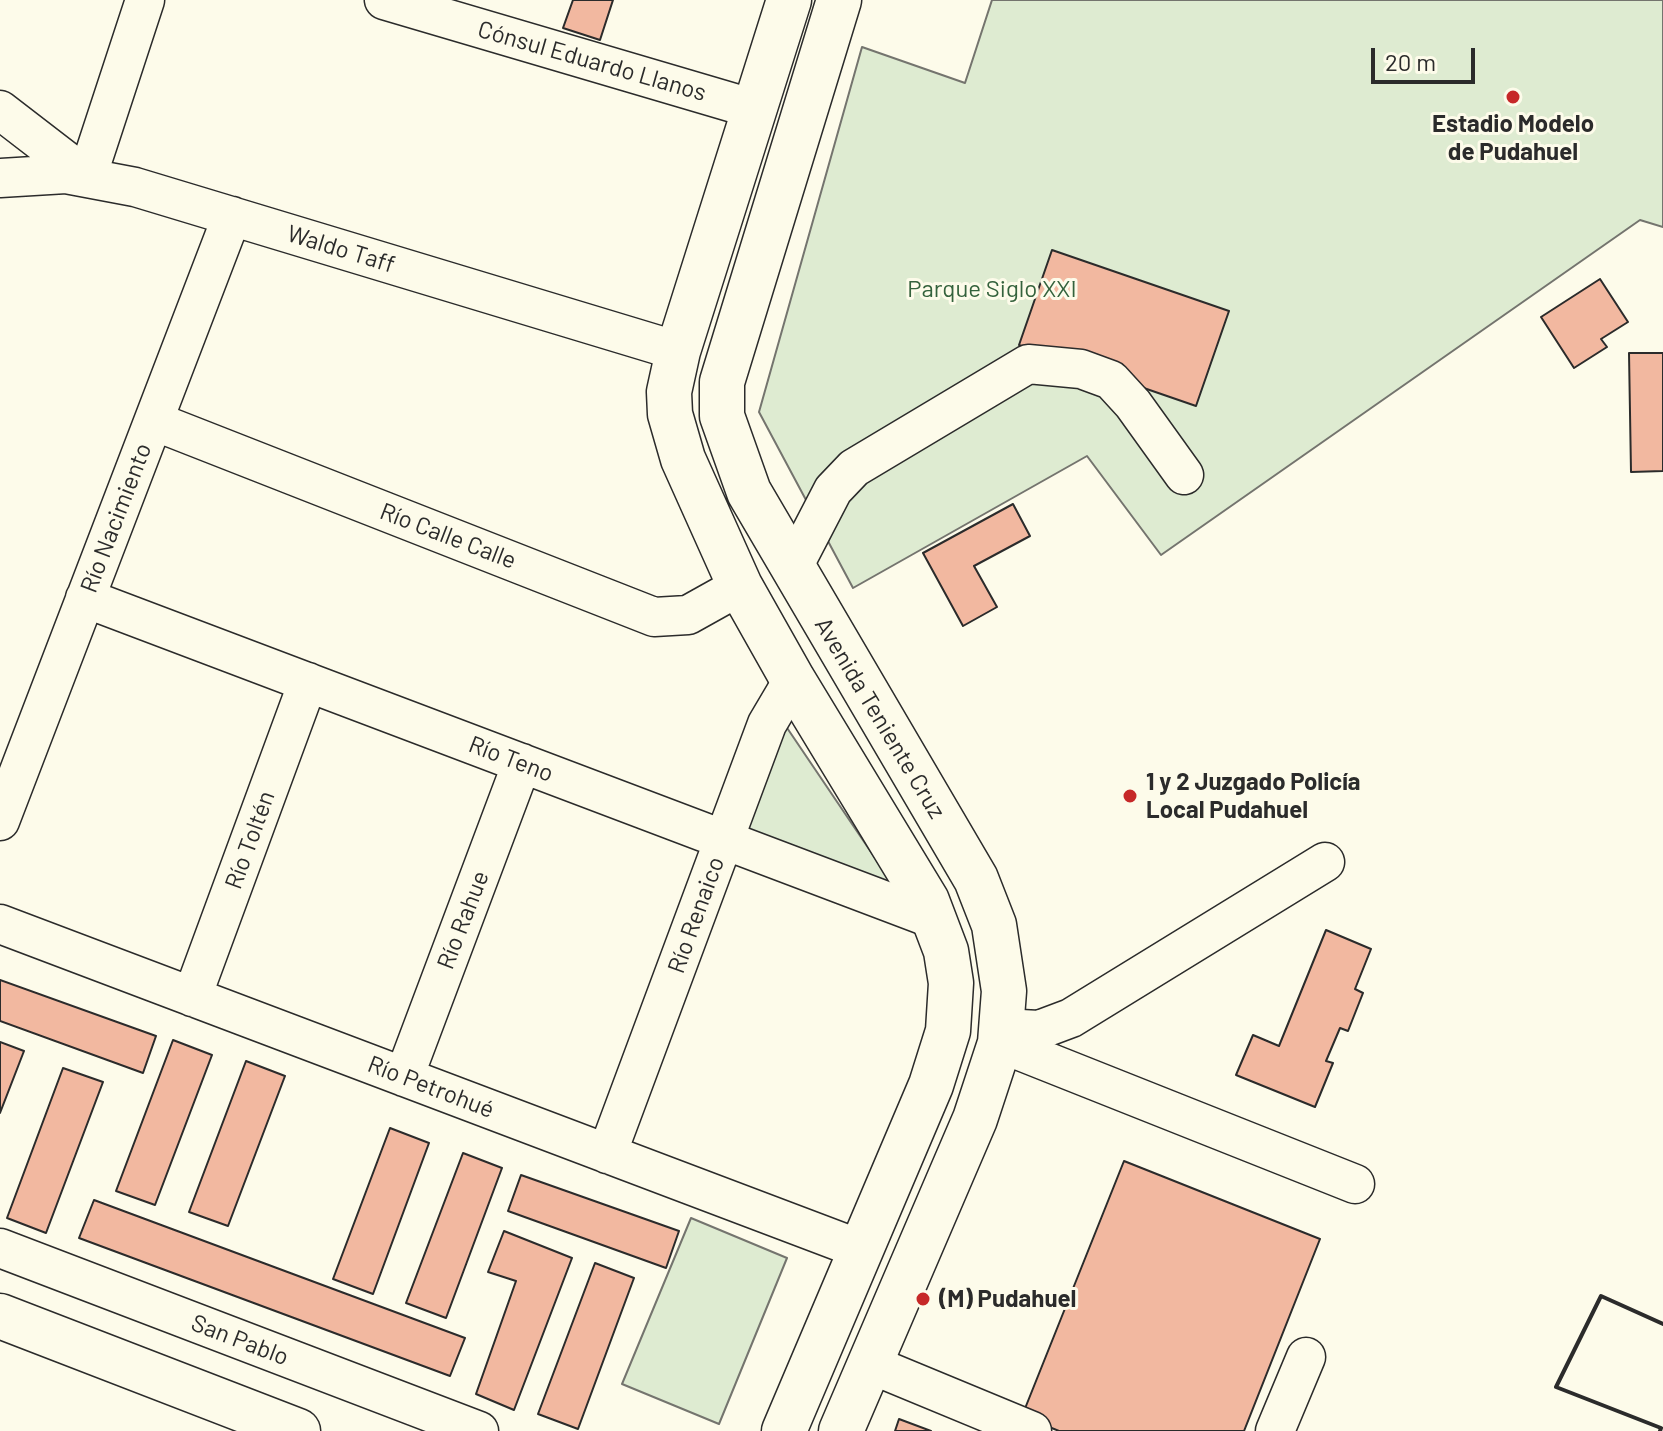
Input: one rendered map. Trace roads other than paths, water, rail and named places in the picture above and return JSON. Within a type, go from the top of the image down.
[{"type":"main road","points":[[784,1431],[931,1085],[948,1031],[950,975],[936,920],[740,586],[675,435],[669,392],[678,351],[789,0]]},
{"type":"main road","name":"Avenida Teniente Cruz","points":[[839,0],[722,382],[722,416],[734,457],[749,492],[976,879],[990,914],[1002,969],[1001,1035],[961,1157],[841,1431]]},
{"type":"main road","points":[[887,834],[932,807]]},
{"type":"main road","points":[[0,1316],[298,1431]]},
{"type":"street","points":[[0,110],[87,177],[145,0]]},
{"type":"street","name":"Cónsul Eduardo Llanos","points":[[384,0],[754,109]]},
{"type":"street","name":"Waldo Taff","points":[[0,178],[44,174],[87,177],[135,187],[678,351]]},
{"type":"street","name":"Río Nacimiento","points":[[0,821],[13,746],[85,598],[232,216]]},
{"type":"street","points":[[792,569],[833,490],[854,468],[1028,364],[1081,369],[1111,380],[1133,404],[1184,475]]},
{"type":"street","name":"Río Calle Calle","points":[[154,421],[654,617],[688,615],[740,586]]},
{"type":"street","name":"Río Teno","points":[[85,598],[936,920]]},
{"type":"street","name":"Río Renaico","points":[[607,1154],[767,724],[793,680]]},
{"type":"street","name":"Río Toltén","points":[[192,997],[308,682]]},
{"type":"street","name":"Río Rahue","points":[[404,1077],[522,763]]},
{"type":"street","points":[[1001,1035],[1039,1030],[1071,1018],[1325,862]]},
{"type":"street","name":"Río Petrohué","points":[[0,924],[862,1250]]},
{"type":"street","points":[[1001,1035],[1355,1184]]},
{"type":"street","name":"San Pablo","points":[[0,1248],[479,1431]]},
{"type":"street","points":[[1275,1431],[1306,1357]]},
{"type":"street","points":[[870,1364],[1032,1431]]},
{"type":"place","name":"Estadio Modelo de Pudahuel","points":[[1513,97]]},
{"type":"place","name":"1 y 2 Juzgado Policía Local Pudahuel","points":[[1130,796]]},
{"type":"place","name":"(M) Pudahuel","points":[[923,1299]]},
{"type":"park label","name":"Parque Siglo XXI","points":[[992,289]]}]
